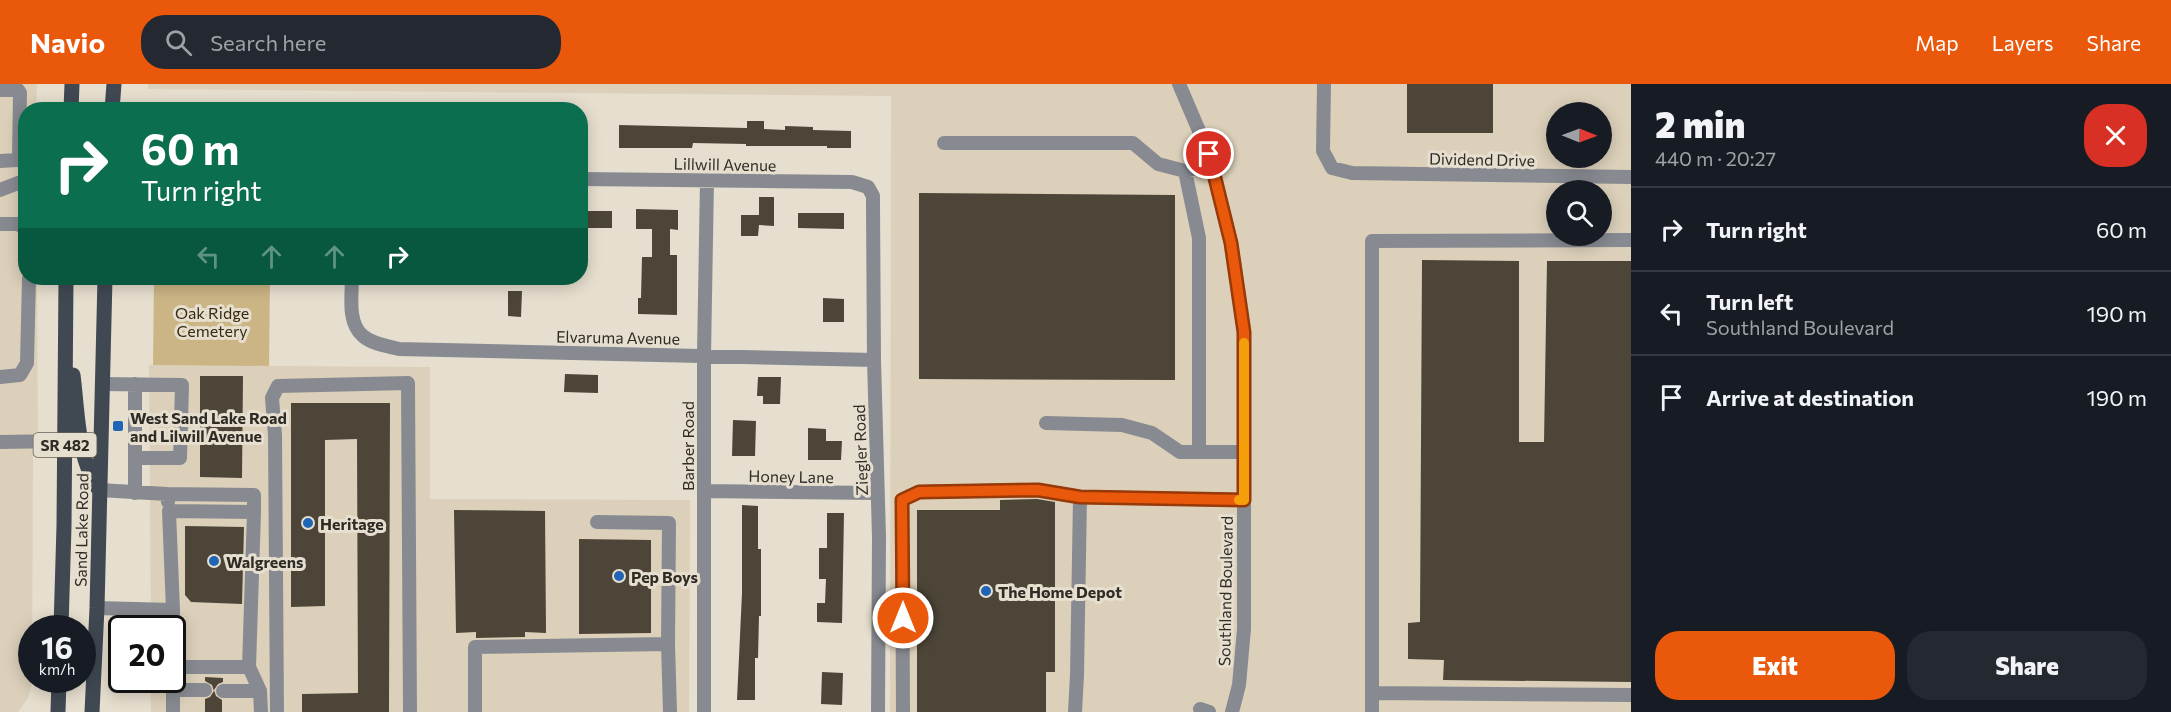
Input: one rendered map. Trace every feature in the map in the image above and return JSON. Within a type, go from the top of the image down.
[{"type":"main road","points":[[71,102],[72,84]]},
{"type":"main road","points":[[113,102],[114,84]]},
{"type":"main road","name":"Sand Lake Road","points":[[61,615],[66,285]]},
{"type":"main road","name":"Sand Lake Road","points":[[92,712],[97,608],[105,285]]},
{"type":"main road","points":[[66,313],[83,454],[89,475],[99,490]]},
{"type":"main road","points":[[58,712],[59,693]]},
{"type":"street","name":"Southland Boulevard","points":[[1179,84],[1211,164],[1231,243],[1244,332],[1244,629],[1239,685],[1232,712]]},
{"type":"street","name":"Dividend Drive","points":[[1324,84],[1323,152],[1332,168],[1352,173],[1631,177]]},
{"type":"street","points":[[0,90],[18,90],[20,102]]},
{"type":"street","points":[[944,143],[1133,143],[1158,164],[1185,171],[1211,164]]},
{"type":"street","points":[[0,161],[18,158]]},
{"type":"street","points":[[1185,171],[1199,238],[1199,452]]},
{"type":"street","name":"Lillwill Avenue","points":[[588,179],[852,182],[868,187]]},
{"type":"street","name":"Barber Road","points":[[704,712],[704,355],[707,181]]},
{"type":"street","points":[[0,190],[18,183]]},
{"type":"street","name":"Ziegler Road","points":[[868,187],[873,196],[878,493],[878,712]]},
{"type":"street","points":[[0,224],[18,224]]},
{"type":"street","points":[[1372,712],[1372,241],[1631,240]]},
{"type":"street","points":[[0,377],[20,375],[27,363],[29,285]]},
{"type":"street","name":"Elvaruma Avenue","points":[[352,285],[351,309],[355,323],[363,336],[377,344],[399,349],[874,360]]},
{"type":"street","points":[[102,384],[182,385],[180,458],[136,459]]},
{"type":"street","points":[[135,384],[135,493]]},
{"type":"street","points":[[278,712],[275,435],[272,398],[278,386],[408,384],[410,712]]},
{"type":"street","points":[[1046,423],[1122,425],[1152,433],[1180,452],[1244,452]]},
{"type":"street","points":[[0,442],[65,441]]},
{"type":"street","points":[[99,490],[135,493],[254,495],[255,532],[249,667],[260,691],[261,712]]},
{"type":"street","points":[[903,712],[902,500],[919,492],[1038,490],[1080,497],[1244,500]]},
{"type":"street","name":"Honey Lane","points":[[704,491],[878,493]]},
{"type":"street","points":[[167,494],[173,615]]},
{"type":"street","points":[[1075,712],[1080,497]]},
{"type":"street","points":[[169,511],[254,512]]},
{"type":"street","points":[[597,522],[669,523],[670,712]]},
{"type":"street","points":[[97,608],[173,610]]},
{"type":"street","points":[[476,712],[475,647],[668,644]]},
{"type":"street","points":[[186,667],[249,667]]},
{"type":"street","points":[[186,690],[205,690]]},
{"type":"street","points":[[222,690],[260,691]]},
{"type":"street","points":[[173,693],[173,712]]},
{"type":"street","points":[[1372,693],[1631,695]]},
{"type":"shaded area","points":[[0,84],[37,84],[36,102],[18,102],[18,285],[37,285],[38,455],[33,456],[32,615],[18,615],[18,693],[29,693],[18,712],[0,712]]},
{"type":"shaded area","points":[[148,84],[1631,84],[1631,712],[890,712],[891,96],[148,89]]},
{"type":"shaded area","points":[[149,365],[430,367],[430,499],[690,500],[689,712],[151,712],[151,693],[186,693],[186,615],[151,615]]},
{"type":"green space","name":"Oak Ridge Cemetery","points":[[154,285],[270,285],[269,366],[153,365]]},
{"type":"building","points":[[1407,84],[1493,84],[1493,133],[1407,133]]},
{"type":"building","points":[[747,121],[764,121],[764,129],[785,130],[785,126],[813,127],[813,130],[851,131],[851,148],[693,143],[692,148],[619,148],[619,125],[747,128]]},
{"type":"building","points":[[919,193],[1175,195],[1175,380],[919,379]]},
{"type":"building","points":[[759,197],[774,197],[774,226],[759,225],[758,236],[741,236],[741,215],[759,215]]},
{"type":"building","points":[[636,209],[678,210],[678,230],[670,229],[670,255],[677,255],[677,315],[638,314],[638,298],[641,298],[642,257],[652,257],[652,229],[636,229]]},
{"type":"building","points":[[588,211],[612,211],[612,228],[588,228]]},
{"type":"building","points":[[798,213],[844,213],[844,229],[798,228]]},
{"type":"building","points":[[1422,260],[1519,261],[1519,442],[1544,442],[1547,261],[1631,261],[1631,682],[1443,680],[1444,660],[1408,659],[1408,623],[1420,622]]},
{"type":"building","points":[[508,291],[522,291],[521,317],[508,316]]},
{"type":"building","points":[[823,298],[844,299],[844,322],[823,322]]},
{"type":"building","points":[[565,374],[598,375],[598,393],[564,392]]},
{"type":"building","points":[[200,376],[243,376],[242,478],[200,477]]},
{"type":"building","points":[[758,377],[781,377],[780,404],[763,404],[763,396],[757,396]]},
{"type":"building","name":"Heritage","points":[[291,403],[390,403],[389,712],[302,712],[302,694],[358,693],[357,439],[325,440],[325,606],[291,607]]},
{"type":"building","points":[[733,420],[756,421],[755,456],[732,456]]},
{"type":"building","points":[[808,428],[826,429],[826,441],[842,441],[841,460],[808,460]]},
{"type":"building","name":"The Home Depot","points":[[1037,499],[1055,502],[1055,672],[1046,672],[1046,712],[917,712],[917,510],[1000,510],[1000,500]]},
{"type":"building","points":[[742,505],[758,506],[758,549],[761,549],[761,616],[759,616],[758,658],[755,658],[755,700],[737,700],[742,593]]},
{"type":"building","points":[[454,510],[545,511],[546,633],[525,632],[525,637],[476,638],[476,632],[456,633]]},
{"type":"building","points":[[827,513],[844,513],[842,623],[817,622],[817,603],[825,603],[826,579],[819,579],[819,548],[827,548]]},
{"type":"building","name":"Walgreens","points":[[185,526],[244,527],[242,604],[191,602],[185,595]]},
{"type":"building","points":[[579,539],[651,540],[651,633],[579,634]]},
{"type":"building","points":[[822,672],[843,673],[842,705],[821,704]]},
{"type":"building","points":[[205,677],[223,678],[223,682],[218,684],[214,690],[216,696],[222,700],[222,712],[205,712],[205,699],[210,697],[214,691],[212,685],[205,681]]},
{"type":"slow traffic","points":[[1239,500],[1244,500],[1244,343]]},
{"type":"place","name":"West Sand Lake Road and Lilwill Avenue","points":[[118,426]]},
{"type":"place","name":"Heritage","points":[[308,523]]},
{"type":"place","name":"Walgreens","points":[[214,561]]},
{"type":"place","name":"Pep Boys","points":[[619,576]]},
{"type":"place","name":"The Home Depot","points":[[986,591]]},
{"type":"route","points":[[903,618],[902,500],[919,492],[1038,490],[1080,497],[1244,500],[1244,332],[1231,243],[1209,154]]}]
